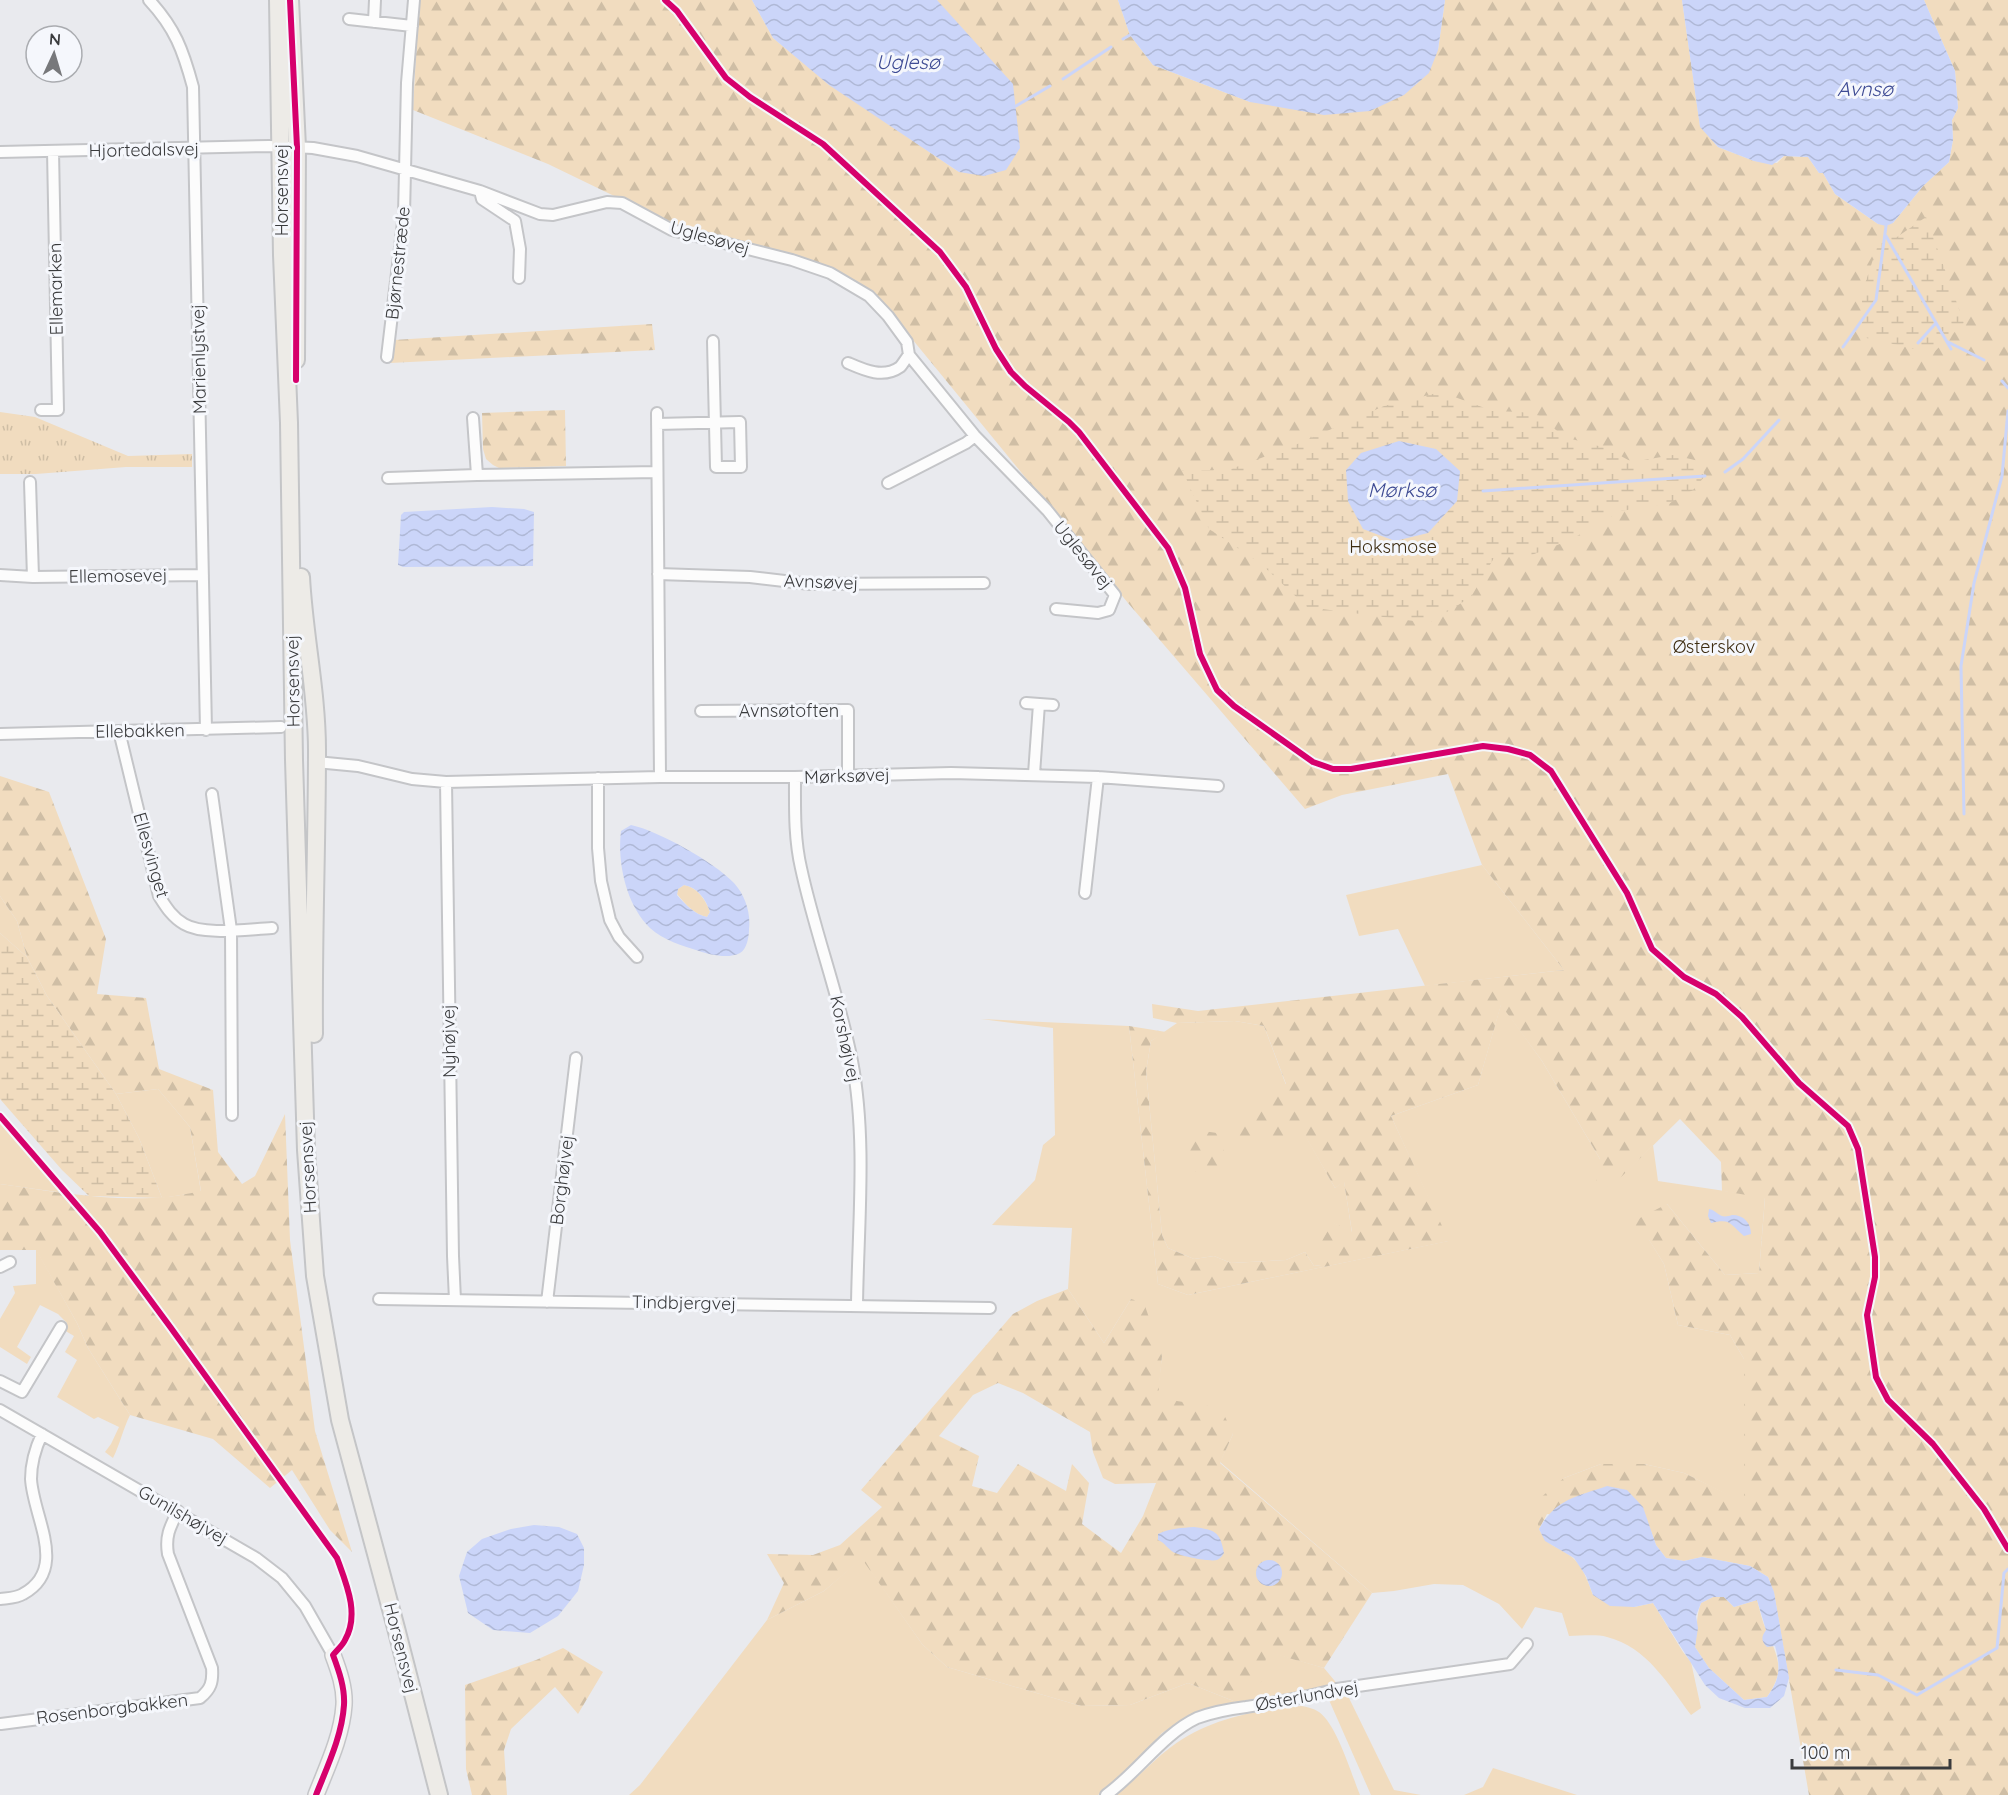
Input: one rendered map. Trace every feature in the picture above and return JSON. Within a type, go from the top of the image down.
[{"type":"main road","name":"Horsensvej","points":[[278,0],[289,147],[282,255],[289,423],[294,760],[306,1150],[315,1276],[340,1420],[438,1795]]},
{"type":"main road","name":"Horsensvej","points":[[290,0],[289,147],[297,496],[302,589],[315,699],[314,1054],[319,1185],[331,1361]]},
{"type":"main road","points":[[281,727],[287,714],[288,688],[293,665]]},
{"type":"main road","points":[[293,665],[299,683],[304,732],[316,762],[309,769],[305,786],[298,845]]},
{"type":"street","name":"Marienlystvej","points":[[149,0],[164,16],[184,53],[193,87],[206,730]]},
{"type":"street","points":[[374,22],[375,0]]},
{"type":"street","points":[[406,169],[407,83],[414,0]]},
{"type":"street","points":[[349,19],[412,26]]},
{"type":"street","name":"Hjortedalsvej","points":[[0,152],[289,147]]},
{"type":"street","name":"Uglesøvej","points":[[289,147],[333,151],[406,169],[480,191],[540,214],[553,215],[607,201],[622,203],[672,230],[792,260],[830,273],[869,296],[888,316],[907,342],[909,355],[975,436],[1047,510],[1116,595],[1108,610],[1098,613],[1056,609]]},
{"type":"street","name":"Ellemarken","points":[[41,410],[58,410],[54,151]]},
{"type":"street","name":"Bjørnestræde","points":[[387,357],[404,214],[406,169]]},
{"type":"street","name":"Uglesøvej","points":[[480,191],[482,200],[515,221],[520,249],[519,278]]},
{"type":"street","points":[[660,777],[657,418],[715,423],[740,422],[741,466],[716,467],[715,423],[713,341]]},
{"type":"street","points":[[848,363],[864,371],[881,373],[900,367],[909,355]]},
{"type":"street","points":[[473,418],[477,475]]},
{"type":"street","points":[[888,483],[966,443],[975,436]]},
{"type":"street","points":[[388,478],[657,472]]},
{"type":"street","points":[[30,482],[33,577]]},
{"type":"street","name":"Avnsøvej","points":[[658,574],[739,576],[810,584],[984,583]]},
{"type":"street","name":"Ellemosevej","points":[[0,575],[33,577],[203,575]]},
{"type":"street","points":[[1026,703],[1053,705]]},
{"type":"street","points":[[1034,774],[1039,704]]},
{"type":"street","name":"Avnsøtoften","points":[[701,711],[848,710],[848,776]]},
{"type":"street","name":"Ellebakken","points":[[0,734],[281,727]]},
{"type":"street","name":"Ellesvinget","points":[[119,731],[159,896],[170,913],[185,925],[202,930],[272,928]]},
{"type":"street","name":"Mørksøvej","points":[[316,762],[358,766],[412,779],[446,782],[951,773],[1098,777],[1218,786]]},
{"type":"street","name":"Korshøjvej","points":[[795,777],[796,834],[800,867],[846,1035],[857,1098],[860,1141],[856,1305]]},
{"type":"street","points":[[1085,893],[1098,777]]},
{"type":"street","points":[[598,778],[598,848],[601,882],[610,920],[620,937],[637,957]]},
{"type":"street","name":"Nyhøjvej","points":[[446,782],[455,1300]]},
{"type":"street","points":[[212,794],[231,930],[232,1115]]},
{"type":"street","name":"Borghøjvej","points":[[547,1302],[576,1058]]},
{"type":"street","name":"Tindbjergvej","points":[[379,1299],[990,1308]]},
{"type":"street","points":[[0,1381],[22,1392],[61,1327]]},
{"type":"street","name":"Gunilshøjvej","points":[[0,1410],[256,1558],[282,1578],[305,1606],[333,1655]]},
{"type":"street","points":[[0,1599],[22,1595],[39,1581],[46,1568],[47,1550],[32,1481],[35,1447],[42,1434]]},
{"type":"street","name":"Rosenborgbakken","points":[[1,1724],[200,1698],[208,1691],[213,1679],[212,1668],[168,1554],[166,1541],[168,1530],[178,1511]]},
{"type":"street","name":"Østerlundvej","points":[[1106,1795],[1174,1734],[1197,1719],[1222,1711],[1319,1695],[1337,1689],[1510,1664],[1527,1644]]},
{"type":"street","points":[[316,1795],[335,1744],[344,1704],[342,1680],[333,1655]]},
{"type":"green space","name":"Østerskov","points":[[419,0],[752,0],[773,38],[829,84],[959,172],[940,5],[937,0],[1118,0],[1130,35],[1153,65],[1250,102],[1438,50],[1445,0],[1682,0],[1700,126],[1718,147],[1754,161],[1777,163],[1784,156],[1808,157],[1819,173],[1823,173],[1835,194],[1878,224],[1893,223],[1923,186],[1949,162],[1953,140],[1952,120],[1958,108],[1955,71],[1924,0],[2008,0],[2008,1795],[1809,1795],[1774,1593],[1768,1577],[1750,1566],[1702,1557],[1684,1561],[1666,1558],[1656,1545],[1651,1531],[1547,1514],[1539,1529],[1533,1504],[1564,1478],[1601,1464],[1644,1464],[1684,1473],[1744,1502],[1744,1359],[1730,1335],[1678,1325],[1664,1264],[1649,1240],[1624,1226],[1667,1204],[1725,1275],[1759,1273],[1765,1198],[1722,1191],[1721,1162],[1680,1119],[1613,1185],[1595,1189],[1600,1159],[1542,1061],[1501,1005],[1478,1085],[1391,1116],[1449,1241],[1188,1295],[1158,1284],[1129,1026],[1166,1032],[1151,1041],[1146,1071],[1162,1235],[1168,1248],[1194,1259],[1214,1256],[1231,1263],[1286,1260],[1305,1252],[1314,1266],[1321,1265],[1319,1246],[1332,1222],[1352,1232],[1344,1182],[1335,1188],[1304,1134],[1287,1146],[1269,1143],[1264,1134],[1242,1147],[1238,1139],[1238,1120],[1276,1082],[1286,1084],[1264,1026],[1235,1021],[1177,1023],[1153,1018],[1152,1004],[1198,1011],[1564,970],[1482,865],[1448,774],[1342,795],[1305,809],[1128,603],[890,312],[822,265],[672,224],[548,164],[413,110]]},
{"type":"green space","points":[[1926,217],[1964,323],[1933,353],[1862,337],[1862,293],[1881,235],[1897,237]]},
{"type":"green space","points":[[652,324],[655,350],[390,363],[394,340]]},
{"type":"green space","name":"Hoksmose","points":[[1441,392],[1493,411],[1521,412],[1540,416],[1564,437],[1606,448],[1632,462],[1673,455],[1699,461],[1705,476],[1693,490],[1670,503],[1621,511],[1570,540],[1529,556],[1494,558],[1471,597],[1429,623],[1307,607],[1260,563],[1209,529],[1182,470],[1228,470],[1286,449],[1384,406]],"holes":[[[1457,501],[1428,533],[1395,541]]]},
{"type":"green space","points":[[565,410],[566,466],[499,468],[486,459],[483,449],[482,413]]},
{"type":"green space","points":[[0,412],[35,417],[128,456],[192,454],[192,467],[126,467],[36,474],[0,474]]},
{"type":"green space","points":[[0,776],[49,792],[106,939],[97,994],[146,998],[159,1069],[213,1090],[218,1152],[242,1184],[255,1176],[285,1114],[290,1240],[315,1431],[352,1552],[330,1530],[292,1470],[270,1488],[213,1439],[130,1415],[88,1348],[77,1323],[36,1250],[0,1250],[0,1184],[100,1197],[126,1198],[176,1196],[201,1191],[190,1127],[158,1089],[116,1094],[47,996],[27,957],[17,921],[0,896]]},
{"type":"green space","points":[[1482,865],[1564,970],[1425,986],[1398,929],[1359,936],[1346,895]]},
{"type":"green space","points":[[684,885],[697,891],[706,903],[710,912],[707,917],[694,911],[677,894],[678,889]]},
{"type":"green space","points":[[0,896],[17,921],[27,957],[0,933]]},
{"type":"green space","points":[[0,933],[27,957],[47,996],[116,1094],[139,1138],[162,1198],[89,1196],[62,1170],[0,1099]]},
{"type":"green space","points":[[1501,1004],[1542,1061],[1613,1184],[1653,1145],[1658,1181],[1765,1197],[1759,1273],[1725,1275],[1667,1204],[1648,1238],[1664,1264],[1678,1325],[1730,1335],[1744,1359],[1744,1503],[1684,1473],[1644,1464],[1601,1464],[1564,1478],[1539,1529],[1549,1543],[1576,1561],[1585,1574],[1593,1595],[1634,1607],[1653,1603],[1691,1662],[1701,1708],[1691,1715],[1665,1679],[1634,1649],[1607,1637],[1569,1636],[1562,1613],[1535,1607],[1522,1629],[1499,1604],[1463,1585],[1434,1584],[1372,1593],[1220,1462],[1233,1434],[1157,1398],[1162,1356],[1131,1299],[1104,1343],[1068,1289],[1072,1228],[992,1225],[1035,1180],[1043,1145],[1055,1135],[1053,1028],[981,1019],[1129,1026],[1158,1284],[1188,1295],[1448,1241],[1391,1116],[1478,1085]]},
{"type":"green space","points":[[1235,1021],[1264,1026],[1286,1085],[1264,1133],[1304,1133],[1335,1188],[1344,1181],[1352,1233],[1333,1223],[1321,1265],[1314,1266],[1305,1252],[1286,1260],[1231,1263],[1214,1256],[1194,1259],[1168,1248],[1162,1235],[1146,1071],[1151,1041],[1177,1023]]},
{"type":"green space","points":[[158,1089],[190,1127],[201,1192],[162,1198],[139,1138],[116,1094]]},
{"type":"green space","points":[[0,1121],[64,1193],[0,1184]]},
{"type":"green space","points":[[1196,1130],[1217,1133],[1227,1159],[1219,1177],[1193,1171],[1188,1148]]},
{"type":"green space","points":[[36,1249],[77,1323],[88,1348],[130,1415],[113,1458],[105,1452],[119,1427],[98,1417],[94,1419],[57,1397],[77,1360],[65,1352],[74,1336],[64,1330],[67,1323],[58,1314],[40,1305],[17,1347],[31,1357],[27,1364],[0,1347],[0,1319],[15,1293],[13,1286],[36,1284]]},
{"type":"green space","points":[[1068,1289],[1104,1343],[1131,1299],[1144,1303],[1162,1356],[1158,1398],[1221,1408],[1233,1434],[1220,1463],[1372,1593],[1324,1668],[1267,1652],[1262,1681],[1236,1702],[1188,1683],[1130,1705],[1081,1706],[947,1667],[922,1644],[862,1559],[824,1591],[767,1620],[784,1583],[767,1554],[813,1555],[840,1545],[882,1507],[861,1490],[1013,1314],[1037,1301]],"holes":[[[998,1383],[1023,1393],[1090,1432],[1093,1452],[1103,1478],[1115,1484],[1156,1483],[1143,1516],[1121,1553],[1082,1524],[1089,1483],[1072,1464],[1066,1491],[1018,1464],[997,1493],[972,1486],[979,1456],[939,1436],[973,1395]]]},
{"type":"green space","points":[[862,1558],[922,1644],[947,1667],[1081,1706],[1130,1705],[1188,1683],[1236,1702],[1267,1651],[1324,1668],[1339,1686],[1212,1707],[1189,1716],[1162,1733],[1133,1766],[1098,1795],[629,1795],[640,1785],[767,1620],[824,1591]]},
{"type":"green space","points":[[1713,1597],[1724,1597],[1734,1607],[1757,1600],[1778,1664],[1777,1679],[1767,1697],[1744,1700],[1709,1668],[1695,1647],[1701,1603]]},
{"type":"green space","points":[[563,1648],[603,1672],[578,1714],[555,1687],[511,1729],[504,1750],[507,1795],[472,1795],[466,1769],[465,1685]]},
{"type":"green space","points":[[1348,1696],[1394,1790],[1421,1795],[1371,1795],[1329,1700]]},
{"type":"green space","points":[[1301,1706],[1319,1712],[1332,1727],[1360,1795],[1115,1795],[1171,1747],[1200,1729],[1249,1713]]},
{"type":"green space","points":[[1493,1768],[1577,1795],[1464,1795],[1483,1787]]},
{"type":"water","name":"Uglesø","points":[[752,0],[937,0],[1013,84],[1020,148],[1006,170],[984,176],[959,172],[829,85],[773,38]]},
{"type":"water","points":[[1118,0],[1445,0],[1438,50],[1429,73],[1404,95],[1370,111],[1324,115],[1250,102],[1153,65],[1130,35]]},
{"type":"water","name":"Avnsø","points":[[1682,0],[1924,0],[1955,71],[1958,108],[1952,120],[1953,140],[1949,162],[1923,186],[1893,223],[1886,226],[1878,224],[1835,194],[1823,173],[1819,173],[1808,157],[1784,156],[1772,165],[1754,161],[1718,147],[1700,127]]},
{"type":"water","name":"Mørksø","points":[[1399,441],[1436,449],[1460,471],[1457,501],[1428,533],[1395,541],[1363,529],[1348,501],[1346,470],[1361,453]]},
{"type":"water","points":[[492,507],[534,512],[533,566],[403,567],[398,565],[401,515],[404,512]]},
{"type":"water","points":[[631,825],[671,840],[700,857],[734,883],[744,899],[749,917],[748,939],[740,953],[730,956],[708,954],[673,942],[650,928],[635,908],[625,882],[620,856],[621,831]],"holes":[[[684,885],[697,891],[706,903],[710,912],[707,917],[694,912],[677,895],[678,889]]]},
{"type":"water","points":[[1709,1209],[1723,1216],[1736,1215],[1743,1218],[1748,1223],[1751,1234],[1744,1236],[1727,1222],[1711,1223],[1708,1216]]},
{"type":"water","points":[[1607,1486],[1627,1490],[1643,1507],[1656,1545],[1666,1558],[1684,1561],[1702,1557],[1750,1566],[1768,1577],[1774,1592],[1789,1678],[1784,1696],[1770,1708],[1745,1708],[1719,1698],[1705,1685],[1653,1603],[1634,1607],[1610,1606],[1593,1595],[1586,1576],[1574,1558],[1545,1541],[1539,1529],[1552,1511],[1567,1500]],"holes":[[[1713,1597],[1724,1597],[1734,1607],[1757,1600],[1766,1630],[1763,1641],[1767,1647],[1775,1646],[1778,1660],[1777,1679],[1767,1697],[1744,1700],[1709,1668],[1695,1647],[1698,1628],[1696,1616],[1701,1603]]]},
{"type":"water","points":[[534,1525],[559,1527],[577,1534],[584,1548],[584,1565],[578,1591],[558,1616],[530,1633],[493,1630],[468,1613],[459,1576],[467,1552],[482,1539],[511,1529]]},
{"type":"water","points":[[1194,1527],[1207,1529],[1218,1536],[1224,1553],[1220,1558],[1208,1560],[1182,1555],[1173,1552],[1158,1540],[1158,1534],[1162,1532]]},
{"type":"water","points":[[1269,1560],[1278,1564],[1282,1573],[1278,1582],[1269,1586],[1260,1582],[1256,1573],[1260,1564]]},
{"type":"waterway","points":[[1123,39],[1130,35]]},
{"type":"waterway","points":[[1063,79],[1111,47]]},
{"type":"waterway","points":[[1016,106],[1050,86]]},
{"type":"waterway","points":[[1843,347],[1876,300],[1886,226]]},
{"type":"waterway","points":[[1886,236],[1951,349]]},
{"type":"waterway","points":[[1918,343],[1936,323]]},
{"type":"waterway","points":[[1948,342],[1984,360]]},
{"type":"waterway","points":[[2002,381],[2008,388]]},
{"type":"waterway","points":[[1964,814],[1961,666],[1974,583],[2002,476],[2008,411]]},
{"type":"waterway","points":[[1725,472],[1743,459],[1779,420]]},
{"type":"waterway","points":[[1483,491],[1705,476]]},
{"type":"waterway","points":[[1836,1670],[1878,1675],[1917,1695],[1997,1648],[2004,1573],[2008,1569]]},
{"type":"cycle path","points":[[290,0],[297,147],[296,380]]},
{"type":"cycle path","points":[[665,0],[677,11],[726,78],[750,97],[823,144],[940,252],[966,287],[996,349],[1011,372],[1079,432],[1168,548],[1185,588],[1200,654],[1217,690],[1234,706],[1313,762],[1333,769],[1351,769],[1483,746],[1530,755],[1551,771],[1627,893],[1652,949],[1684,977],[1716,994],[1742,1017],[1799,1083],[1848,1126],[1858,1149],[1875,1257],[1875,1277],[1867,1315],[1876,1377],[1888,1400],[1933,1444],[1984,1509],[2008,1549]]},
{"type":"cycle path","points":[[0,1116],[100,1232],[337,1558],[351,1609],[349,1630],[344,1642],[333,1655],[343,1686],[343,1717],[337,1740],[316,1795]]}]
